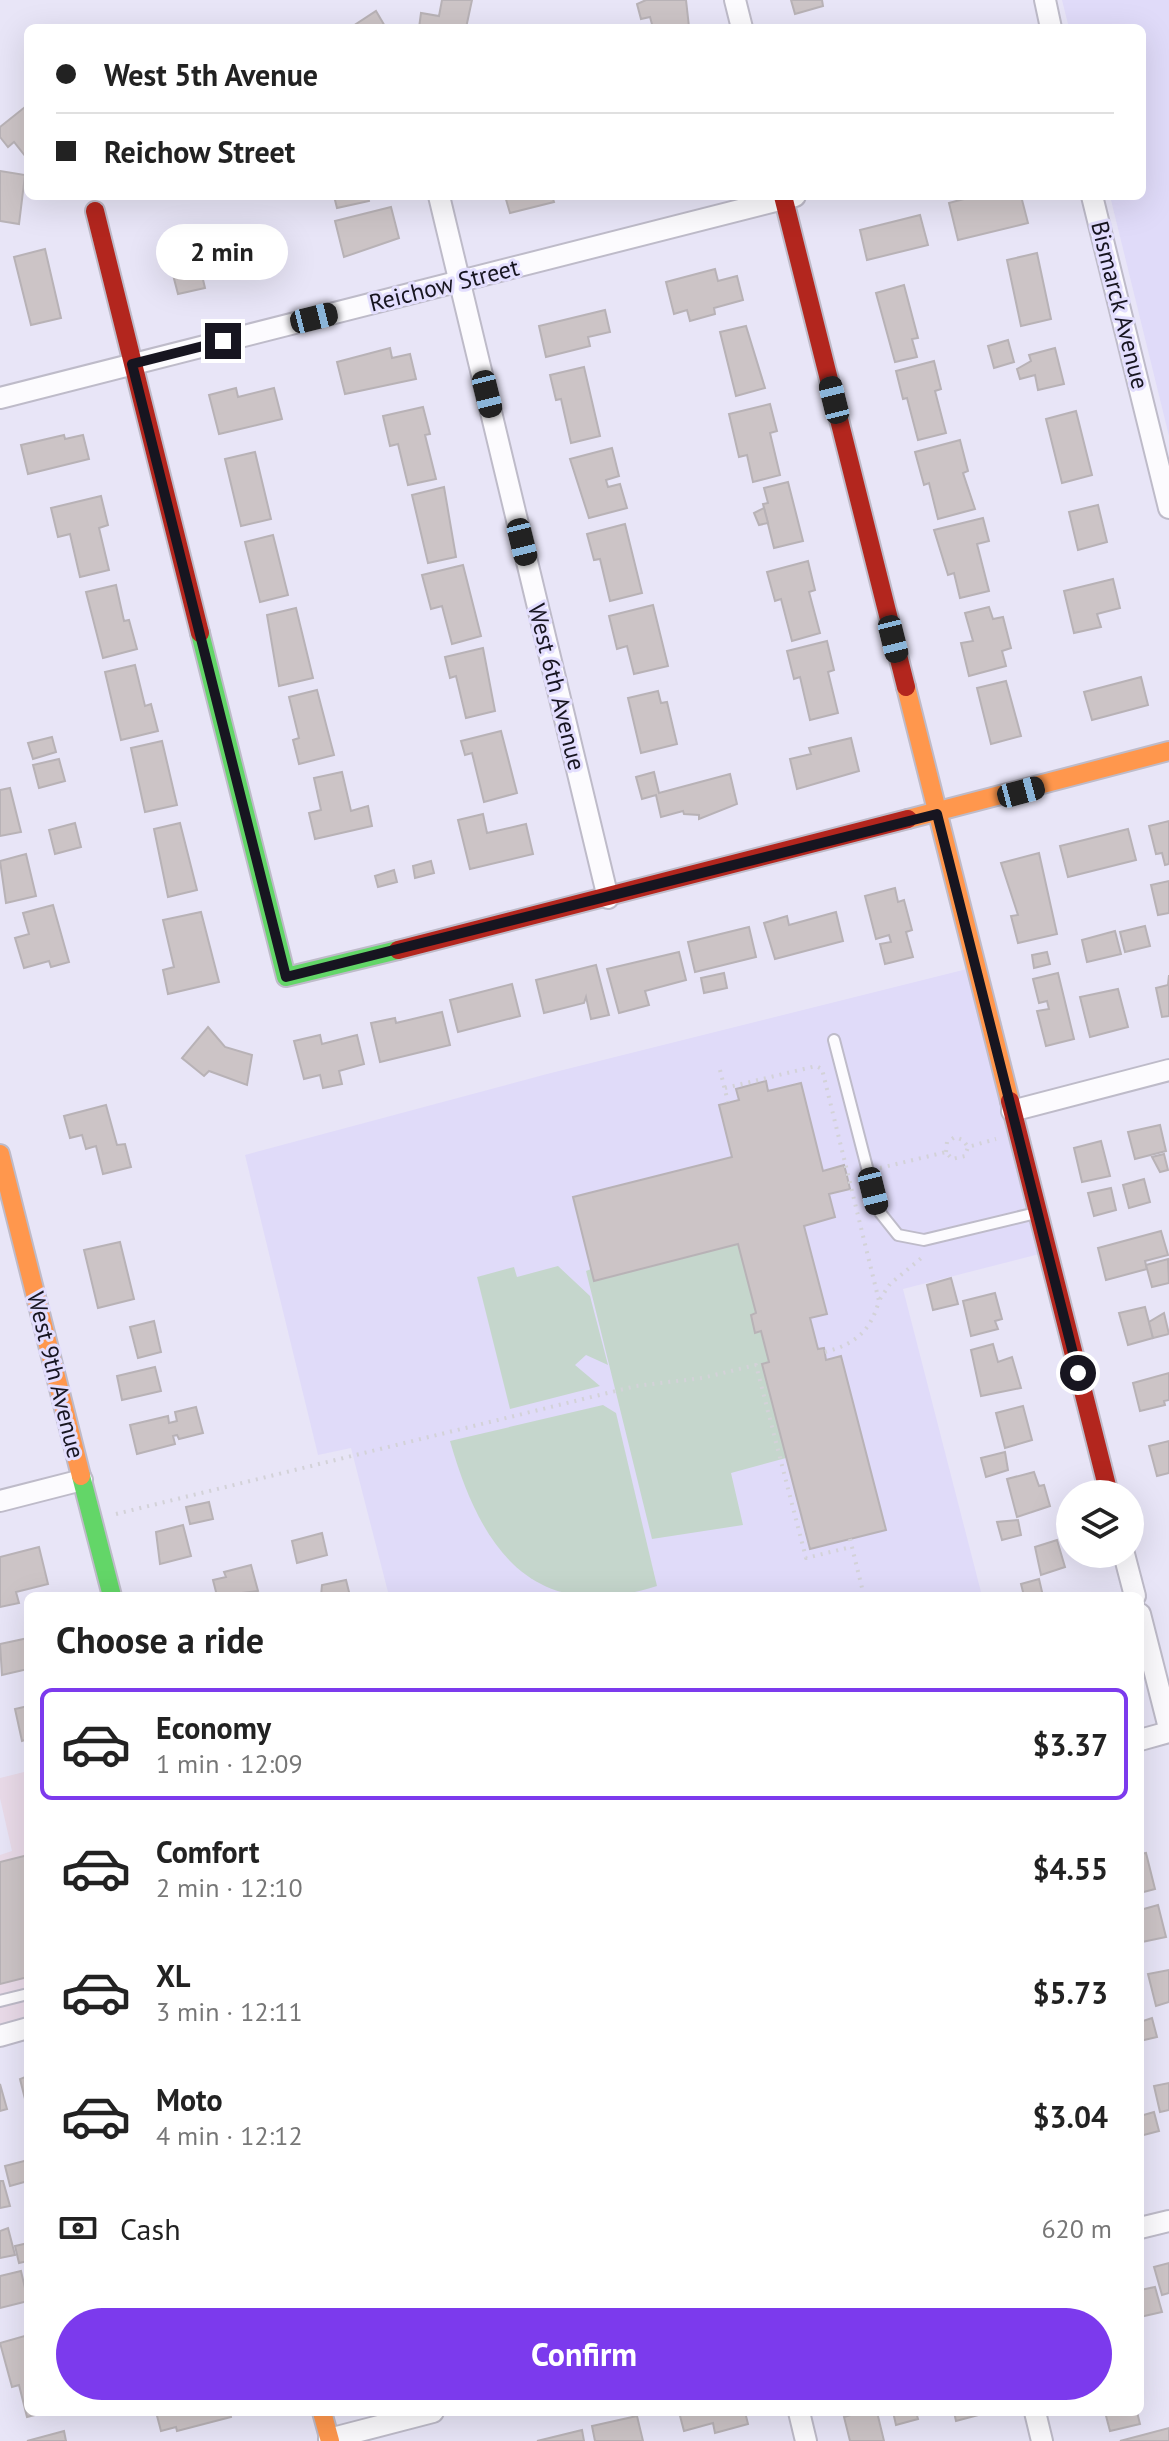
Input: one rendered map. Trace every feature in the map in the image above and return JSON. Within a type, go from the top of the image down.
[{"type":"street","points":[[735,0],[741,24]]},
{"type":"street","points":[[1045,0],[1050,24]]},
{"type":"street","name":"West 6th Avenue","points":[[440,200],[608,898]]},
{"type":"street","name":"Reichow Street","points":[[0,398],[775,200]]},
{"type":"street","points":[[788,200],[937,814],[1105,1480]]},
{"type":"street","name":"Bismarck Avenue","points":[[1093,200],[1169,508]]},
{"type":"street","points":[[95,211],[286,977],[937,814],[1169,751]]},
{"type":"street","points":[[1012,1111],[1169,1070]]},
{"type":"street","name":"West 9th Avenue","points":[[0,1154],[111,1592]]},
{"type":"street","points":[[0,1501],[82,1480]]},
{"type":"street","points":[[1128,1568],[1134,1592]]},
{"type":"street","points":[[1144,1630],[1169,1730],[1144,1739]]},
{"type":"street","points":[[0,2036],[24,2029]]},
{"type":"street","points":[[1144,2227],[1169,2221]]},
{"type":"street","points":[[323,2416],[329,2440],[418,2416]]},
{"type":"street","points":[[800,2416],[806,2441]]},
{"type":"street","points":[[1036,2416],[1042,2441]]},
{"type":"lane","points":[[834,1040],[885,1224],[898,1235],[911,1240],[924,1240],[1037,1213]]},
{"type":"lane","points":[[0,2001],[24,1995]]},
{"type":"path","points":[[725,1088],[819,1066],[879,1301]]},
{"type":"path","points":[[720,1070],[728,1102]]},
{"type":"path","points":[[968,1147],[1018,1134]]},
{"type":"path","points":[[955,1137],[963,1140],[968,1147],[965,1156],[959,1160],[952,1159],[946,1152],[947,1142],[955,1137]]},
{"type":"path","points":[[848,1176],[946,1152]]},
{"type":"path","points":[[825,1352],[846,1347],[862,1336],[890,1284],[926,1255]]},
{"type":"path","points":[[93,1520],[636,1386],[702,1378],[756,1365],[806,1558],[851,1547]]},
{"type":"path","points":[[850,1539],[863,1592]]},
{"type":"shaded area","points":[[1062,0],[1169,0],[1169,436],[1111,200],[1146,200],[1146,24],[1068,24]]},
{"type":"shaded area","points":[[975,967],[1047,1252],[903,1289],[981,1592],[388,1592],[351,1448],[318,1455],[245,1155],[547,1074]]},
{"type":"shaded area","points":[[24,1772],[24,2029],[0,2035],[0,1855],[12,1851],[0,1798],[0,1778]]},
{"type":"green space","points":[[738,1244],[756,1313],[751,1315],[755,1332],[761,1331],[769,1362],[762,1364],[786,1458],[731,1473],[743,1525],[652,1539],[586,1271],[591,1269],[595,1281]]},
{"type":"green space","points":[[558,1266],[590,1296],[608,1365],[586,1355],[575,1365],[600,1386],[510,1409],[477,1277],[514,1267],[517,1277]]},
{"type":"green space","points":[[603,1405],[616,1413],[657,1586],[628,1592],[566,1592],[545,1586],[519,1569],[496,1545],[478,1515],[450,1441]]},
{"type":"building","points":[[442,0],[472,0],[467,24],[420,24],[421,13],[439,16]]},
{"type":"building","points":[[646,0],[686,0],[689,24],[652,24],[650,17],[641,19],[637,4]]},
{"type":"building","points":[[791,0],[822,0],[823,6],[795,14]]},
{"type":"building","points":[[376,11],[384,24],[356,24]]},
{"type":"building","points":[[24,108],[24,154],[14,142],[8,147],[0,137],[0,127]]},
{"type":"building","points":[[0,171],[24,175],[19,224],[0,221]]},
{"type":"building","points":[[335,200],[369,200],[369,201],[337,208]]},
{"type":"building","points":[[506,200],[554,202],[510,213]]},
{"type":"building","points":[[960,200],[1022,200],[1028,223],[958,240],[949,203]]},
{"type":"building","points":[[391,207],[399,238],[344,257],[335,221]]},
{"type":"building","points":[[920,215],[928,245],[867,260],[860,230]]},
{"type":"building","points":[[226,229],[237,272],[211,278],[209,269],[201,271],[205,288],[178,294],[165,244]]},
{"type":"building","points":[[45,249],[61,318],[31,325],[14,257]]},
{"type":"building","points":[[1037,253],[1051,319],[1021,326],[1007,260]]},
{"type":"building","points":[[715,269],[718,281],[737,276],[743,300],[714,308],[715,314],[690,321],[687,310],[674,314],[666,282]]},
{"type":"building","points":[[904,285],[918,338],[912,339],[917,357],[895,362],[876,293]]},
{"type":"building","points":[[605,310],[610,332],[588,337],[590,346],[546,357],[539,326]]},
{"type":"building","points":[[746,326],[765,388],[736,396],[720,332]]},
{"type":"building","points":[[1008,340],[1014,362],[994,368],[988,346]]},
{"type":"building","points":[[390,348],[392,358],[410,354],[416,379],[345,394],[337,362]]},
{"type":"building","points":[[1055,348],[1064,384],[1038,390],[1035,375],[1020,379],[1017,369],[1031,361],[1029,355]]},
{"type":"building","points":[[934,361],[941,389],[935,391],[946,433],[918,440],[896,371]]},
{"type":"building","points":[[584,367],[600,436],[571,443],[561,399],[556,400],[550,375]]},
{"type":"building","points":[[236,388],[238,397],[274,388],[282,419],[219,434],[209,395]]},
{"type":"building","points":[[770,404],[777,431],[770,433],[780,475],[753,482],[747,455],[739,457],[729,414]]},
{"type":"building","points":[[423,407],[430,434],[425,435],[436,479],[408,485],[398,444],[390,446],[383,416]]},
{"type":"building","points":[[1076,411],[1092,475],[1062,483],[1046,419]]},
{"type":"building","points":[[64,435],[65,439],[83,435],[89,459],[28,474],[21,445]]},
{"type":"building","points":[[960,440],[968,471],[963,473],[975,509],[938,519],[929,483],[924,485],[915,452]]},
{"type":"building","points":[[612,448],[619,476],[606,480],[608,487],[620,484],[627,508],[589,518],[570,459]]},
{"type":"building","points":[[255,452],[271,519],[241,526],[225,459]]},
{"type":"building","points":[[788,482],[803,541],[774,548],[763,504],[768,503],[764,488]]},
{"type":"building","points":[[444,487],[456,557],[428,563],[412,495]]},
{"type":"building","points":[[101,496],[108,525],[99,528],[109,570],[80,577],[70,534],[58,537],[51,508]]},
{"type":"building","points":[[1098,505],[1107,542],[1078,550],[1069,512]]},
{"type":"building","points":[[764,508],[768,523],[759,525],[754,513]]},
{"type":"building","points":[[983,518],[989,541],[977,544],[989,591],[960,598],[954,573],[948,575],[934,530]]},
{"type":"building","points":[[625,524],[642,593],[610,601],[600,559],[594,560],[587,534]]},
{"type":"building","points":[[273,535],[288,595],[260,602],[245,542]]},
{"type":"building","points":[[808,561],[815,590],[809,592],[820,633],[792,641],[781,599],[775,601],[767,572]]},
{"type":"building","points":[[463,565],[481,636],[452,644],[442,606],[431,609],[422,575]]},
{"type":"building","points":[[1113,579],[1120,608],[1097,614],[1101,627],[1074,633],[1064,591]]},
{"type":"building","points":[[116,585],[124,621],[129,620],[137,649],[103,658],[86,592]]},
{"type":"building","points":[[653,605],[668,666],[634,674],[627,646],[617,649],[609,616]]},
{"type":"building","points":[[989,607],[993,619],[1003,617],[1011,648],[1002,651],[1006,666],[969,676],[961,643],[973,641],[965,613]]},
{"type":"building","points":[[296,608],[313,678],[279,686],[267,615]]},
{"type":"building","points":[[827,641],[834,670],[828,672],[838,713],[810,720],[800,677],[794,679],[787,651]]},
{"type":"building","points":[[483,648],[495,711],[466,718],[456,676],[450,678],[445,657]]},
{"type":"building","points":[[135,665],[145,706],[151,704],[158,731],[121,740],[105,672]]},
{"type":"building","points":[[1141,677],[1148,705],[1092,720],[1084,692]]},
{"type":"building","points":[[1006,681],[1021,736],[991,744],[977,688]]},
{"type":"building","points":[[317,690],[334,755],[299,764],[293,740],[299,738],[289,697]]},
{"type":"building","points":[[658,691],[661,703],[667,702],[677,744],[641,753],[628,698]]},
{"type":"building","points":[[501,731],[517,793],[484,802],[472,753],[465,755],[461,741]]},
{"type":"building","points":[[52,737],[56,752],[33,759],[28,743]]},
{"type":"building","points":[[851,738],[859,771],[797,789],[790,759],[811,754],[809,748]]},
{"type":"building","points":[[162,741],[177,805],[145,812],[131,748]]},
{"type":"building","points":[[59,759],[65,781],[39,788],[33,765]]},
{"type":"building","points":[[342,772],[351,811],[368,806],[372,826],[315,839],[309,813],[321,810],[314,778]]},
{"type":"building","points":[[654,772],[659,793],[730,774],[737,804],[699,819],[699,815],[684,814],[683,811],[661,817],[656,795],[642,799],[636,777]]},
{"type":"building","points":[[10,788],[21,832],[0,836],[0,790]]},
{"type":"building","points":[[483,814],[487,833],[526,824],[533,854],[470,869],[458,820]]},
{"type":"building","points":[[1169,821],[1169,864],[1165,865],[1162,853],[1156,854],[1149,826]]},
{"type":"building","points":[[75,823],[81,847],[55,854],[49,830]]},
{"type":"building","points":[[180,823],[197,890],[168,897],[154,829]]},
{"type":"building","points":[[1128,829],[1136,860],[1068,877],[1060,846]]},
{"type":"building","points":[[1039,853],[1057,934],[1018,943],[1011,916],[1018,915],[1001,863]]},
{"type":"building","points":[[26,854],[36,896],[6,903],[0,861]]},
{"type":"building","points":[[431,861],[434,873],[415,878],[413,866]]},
{"type":"building","points":[[394,870],[397,882],[378,887],[375,876]]},
{"type":"building","points":[[1169,881],[1169,913],[1158,915],[1151,885]]},
{"type":"building","points":[[895,888],[898,902],[904,900],[912,930],[906,932],[913,957],[885,964],[880,944],[891,942],[889,935],[876,939],[865,896]]},
{"type":"building","points":[[53,905],[69,962],[51,967],[49,961],[24,968],[15,938],[29,934],[23,913]]},
{"type":"building","points":[[201,912],[219,982],[168,994],[163,970],[174,967],[163,920]]},
{"type":"building","points":[[836,912],[843,941],[775,959],[764,923],[787,916],[789,925]]},
{"type":"building","points":[[1145,926],[1150,946],[1125,952],[1120,932]]},
{"type":"building","points":[[749,927],[756,957],[695,972],[688,942]]},
{"type":"building","points":[[1115,931],[1121,954],[1087,962],[1082,940]]},
{"type":"building","points":[[679,952],[686,980],[645,991],[649,1005],[619,1013],[607,969]]},
{"type":"building","points":[[1047,952],[1050,964],[1034,968],[1032,955]]},
{"type":"building","points":[[596,965],[609,1015],[591,1019],[586,997],[584,1003],[544,1013],[536,980]]},
{"type":"building","points":[[724,973],[727,988],[704,993],[701,978]]},
{"type":"building","points":[[1058,973],[1074,1039],[1046,1046],[1037,1011],[1049,1009],[1047,1001],[1039,1003],[1033,979]]},
{"type":"building","points":[[1169,975],[1169,1016],[1162,1017],[1156,988],[1168,985]]},
{"type":"building","points":[[512,984],[520,1016],[458,1032],[450,1000]]},
{"type":"building","points":[[1118,989],[1128,1027],[1090,1037],[1080,997]]},
{"type":"building","points":[[442,1012],[450,1045],[380,1062],[371,1023],[395,1018],[396,1023]]},
{"type":"building","points":[[208,1027],[225,1047],[252,1055],[247,1085],[209,1071],[204,1076],[182,1058]]},
{"type":"building","points":[[320,1035],[322,1044],[357,1035],[364,1064],[339,1071],[342,1084],[323,1088],[320,1075],[304,1079],[294,1041]]},
{"type":"building","points":[[766,1081],[768,1091],[801,1083],[823,1171],[844,1165],[847,1176],[850,1189],[829,1194],[835,1217],[804,1226],[827,1314],[810,1318],[818,1349],[824,1348],[826,1360],[841,1356],[886,1530],[810,1549],[762,1364],[769,1362],[761,1331],[755,1333],[751,1315],[756,1313],[738,1244],[594,1281],[573,1197],[732,1157],[719,1105],[739,1100],[736,1089]]},
{"type":"building","points":[[106,1105],[117,1145],[125,1144],[131,1167],[103,1174],[96,1146],[86,1149],[82,1135],[70,1138],[64,1116]]},
{"type":"building","points":[[1160,1125],[1166,1151],[1135,1159],[1128,1132]]},
{"type":"building","points":[[1101,1141],[1110,1176],[1082,1182],[1074,1148]]},
{"type":"building","points":[[1164,1154],[1168,1170],[1160,1172],[1152,1157]]},
{"type":"building","points":[[1144,1179],[1150,1202],[1129,1208],[1123,1185]]},
{"type":"building","points":[[1111,1188],[1116,1210],[1094,1216],[1088,1193]]},
{"type":"building","points":[[1161,1231],[1168,1255],[1145,1261],[1147,1269],[1106,1280],[1098,1248]]},
{"type":"building","points":[[120,1242],[134,1299],[98,1308],[84,1250]]},
{"type":"building","points":[[1168,1259],[1169,1283],[1152,1287],[1146,1265]]},
{"type":"building","points":[[951,1278],[958,1304],[933,1310],[927,1285]]},
{"type":"building","points":[[995,1293],[1002,1319],[995,1321],[998,1329],[971,1336],[963,1301]]},
{"type":"building","points":[[1145,1307],[1153,1338],[1128,1345],[1119,1313]]},
{"type":"building","points":[[1164,1313],[1169,1334],[1153,1338],[1149,1322]]},
{"type":"building","points":[[154,1321],[161,1352],[138,1358],[130,1327]]},
{"type":"building","points":[[993,1344],[998,1362],[1012,1357],[1021,1388],[981,1396],[971,1350]]},
{"type":"building","points":[[155,1367],[161,1391],[122,1400],[117,1376]]},
{"type":"building","points":[[1169,1373],[1169,1400],[1164,1401],[1165,1405],[1140,1411],[1133,1383]]},
{"type":"building","points":[[1023,1406],[1032,1440],[1005,1448],[996,1413]]},
{"type":"building","points":[[196,1407],[203,1433],[179,1439],[177,1435],[173,1436],[175,1444],[137,1454],[130,1425],[168,1416],[169,1423],[177,1421],[175,1412]]},
{"type":"building","points":[[1169,1441],[1169,1473],[1157,1476],[1149,1446]]},
{"type":"building","points":[[1005,1452],[1008,1470],[986,1477],[981,1458]]},
{"type":"building","points":[[1034,1472],[1039,1486],[1044,1485],[1050,1506],[1017,1517],[1007,1479]]},
{"type":"building","points":[[209,1502],[213,1519],[190,1524],[186,1507]]},
{"type":"building","points":[[1018,1520],[1021,1535],[1002,1540],[997,1522]]},
{"type":"building","points":[[183,1525],[191,1556],[160,1564],[156,1532]]},
{"type":"building","points":[[322,1533],[327,1555],[297,1563],[292,1541]]},
{"type":"building","points":[[1056,1540],[1056,1568],[1062,1568],[1041,1575],[1035,1547]]},
{"type":"building","points":[[39,1547],[48,1584],[16,1592],[19,1603],[0,1607],[0,1557]]},
{"type":"building","points":[[251,1565],[258,1591],[216,1592],[213,1580],[226,1577],[224,1572]]},
{"type":"building","points":[[1039,1579],[1042,1592],[1023,1592],[1021,1584]]},
{"type":"building","points":[[346,1580],[349,1592],[321,1592],[322,1585]]},
{"type":"building","points":[[24,1639],[24,1670],[2,1675],[0,1644]]},
{"type":"building","points":[[24,1707],[22,1741],[15,1709]]},
{"type":"building","points":[[1144,1853],[1155,1889],[1144,1892]]},
{"type":"building","points":[[24,1856],[24,1978],[0,1984],[0,1862]]},
{"type":"building","points":[[1158,1905],[1166,1937],[1144,1942],[1144,1909]]},
{"type":"building","points":[[1169,1970],[1169,2002],[1156,2006],[1148,1974]]},
{"type":"building","points":[[1152,2018],[1157,2037],[1144,2040],[1144,2021]]},
{"type":"building","points":[[1169,2083],[1169,2110],[1160,2112],[1154,2086]]},
{"type":"building","points":[[0,2084],[7,2109],[0,2111]]},
{"type":"building","points":[[1154,2112],[1159,2131],[1144,2135],[1144,2115]]},
{"type":"building","points":[[24,2161],[24,2182],[10,2186],[5,2166]]},
{"type":"building","points":[[0,2181],[3,2181],[10,2206],[0,2208]]},
{"type":"building","points":[[8,2228],[15,2255],[0,2258],[0,2231]]},
{"type":"building","points":[[24,2244],[24,2262],[19,2263],[15,2246]]},
{"type":"building","points":[[1169,2263],[1169,2293],[1162,2295],[1154,2267]]},
{"type":"building","points":[[21,2271],[24,2302],[0,2308],[0,2276]]},
{"type":"building","points":[[1155,2287],[1162,2312],[1144,2316],[1144,2289]]},
{"type":"building","points":[[24,2336],[24,2405],[19,2385],[12,2387],[0,2343]]},
{"type":"building","points":[[157,2416],[231,2416],[177,2431],[176,2427],[161,2431]]},
{"type":"building","points":[[637,2416],[643,2441],[595,2441],[592,2426]]},
{"type":"building","points":[[680,2416],[746,2416],[748,2424],[715,2433],[713,2423],[684,2431]]},
{"type":"building","points":[[878,2416],[884,2441],[850,2441],[844,2417]]},
{"type":"building","points":[[894,2416],[917,2416],[918,2419],[896,2425]]},
{"type":"building","points":[[955,2416],[975,2416],[956,2421]]},
{"type":"building","points":[[1106,2416],[1138,2416],[1140,2424],[1110,2431]]},
{"type":"building","points":[[1169,2428],[1169,2441],[1120,2441]]},
{"type":"building","points":[[582,2430],[584,2441],[537,2441]]},
{"type":"building","points":[[64,2431],[66,2441],[27,2441]]},
{"type":"traffic: fast","points":[[200,633],[286,977],[398,950]]},
{"type":"traffic: fast","points":[[81,1476],[111,1592]]},
{"type":"traffic: slow","points":[[906,687],[1010,1101]]},
{"type":"traffic: slow","points":[[908,819],[1169,751]]},
{"type":"traffic: slow","points":[[0,1154],[81,1476]]},
{"type":"traffic: slow","points":[[323,2416],[330,2441]]},
{"type":"traffic: jam","points":[[784,200],[906,687]]},
{"type":"traffic: jam","points":[[95,211],[200,633]]},
{"type":"traffic: jam","points":[[398,950],[908,819]]},
{"type":"traffic: jam","points":[[1010,1101],[1105,1480]]},
{"type":"route","points":[[223,341],[132,364],[286,977],[937,814],[1078,1373]]}]
